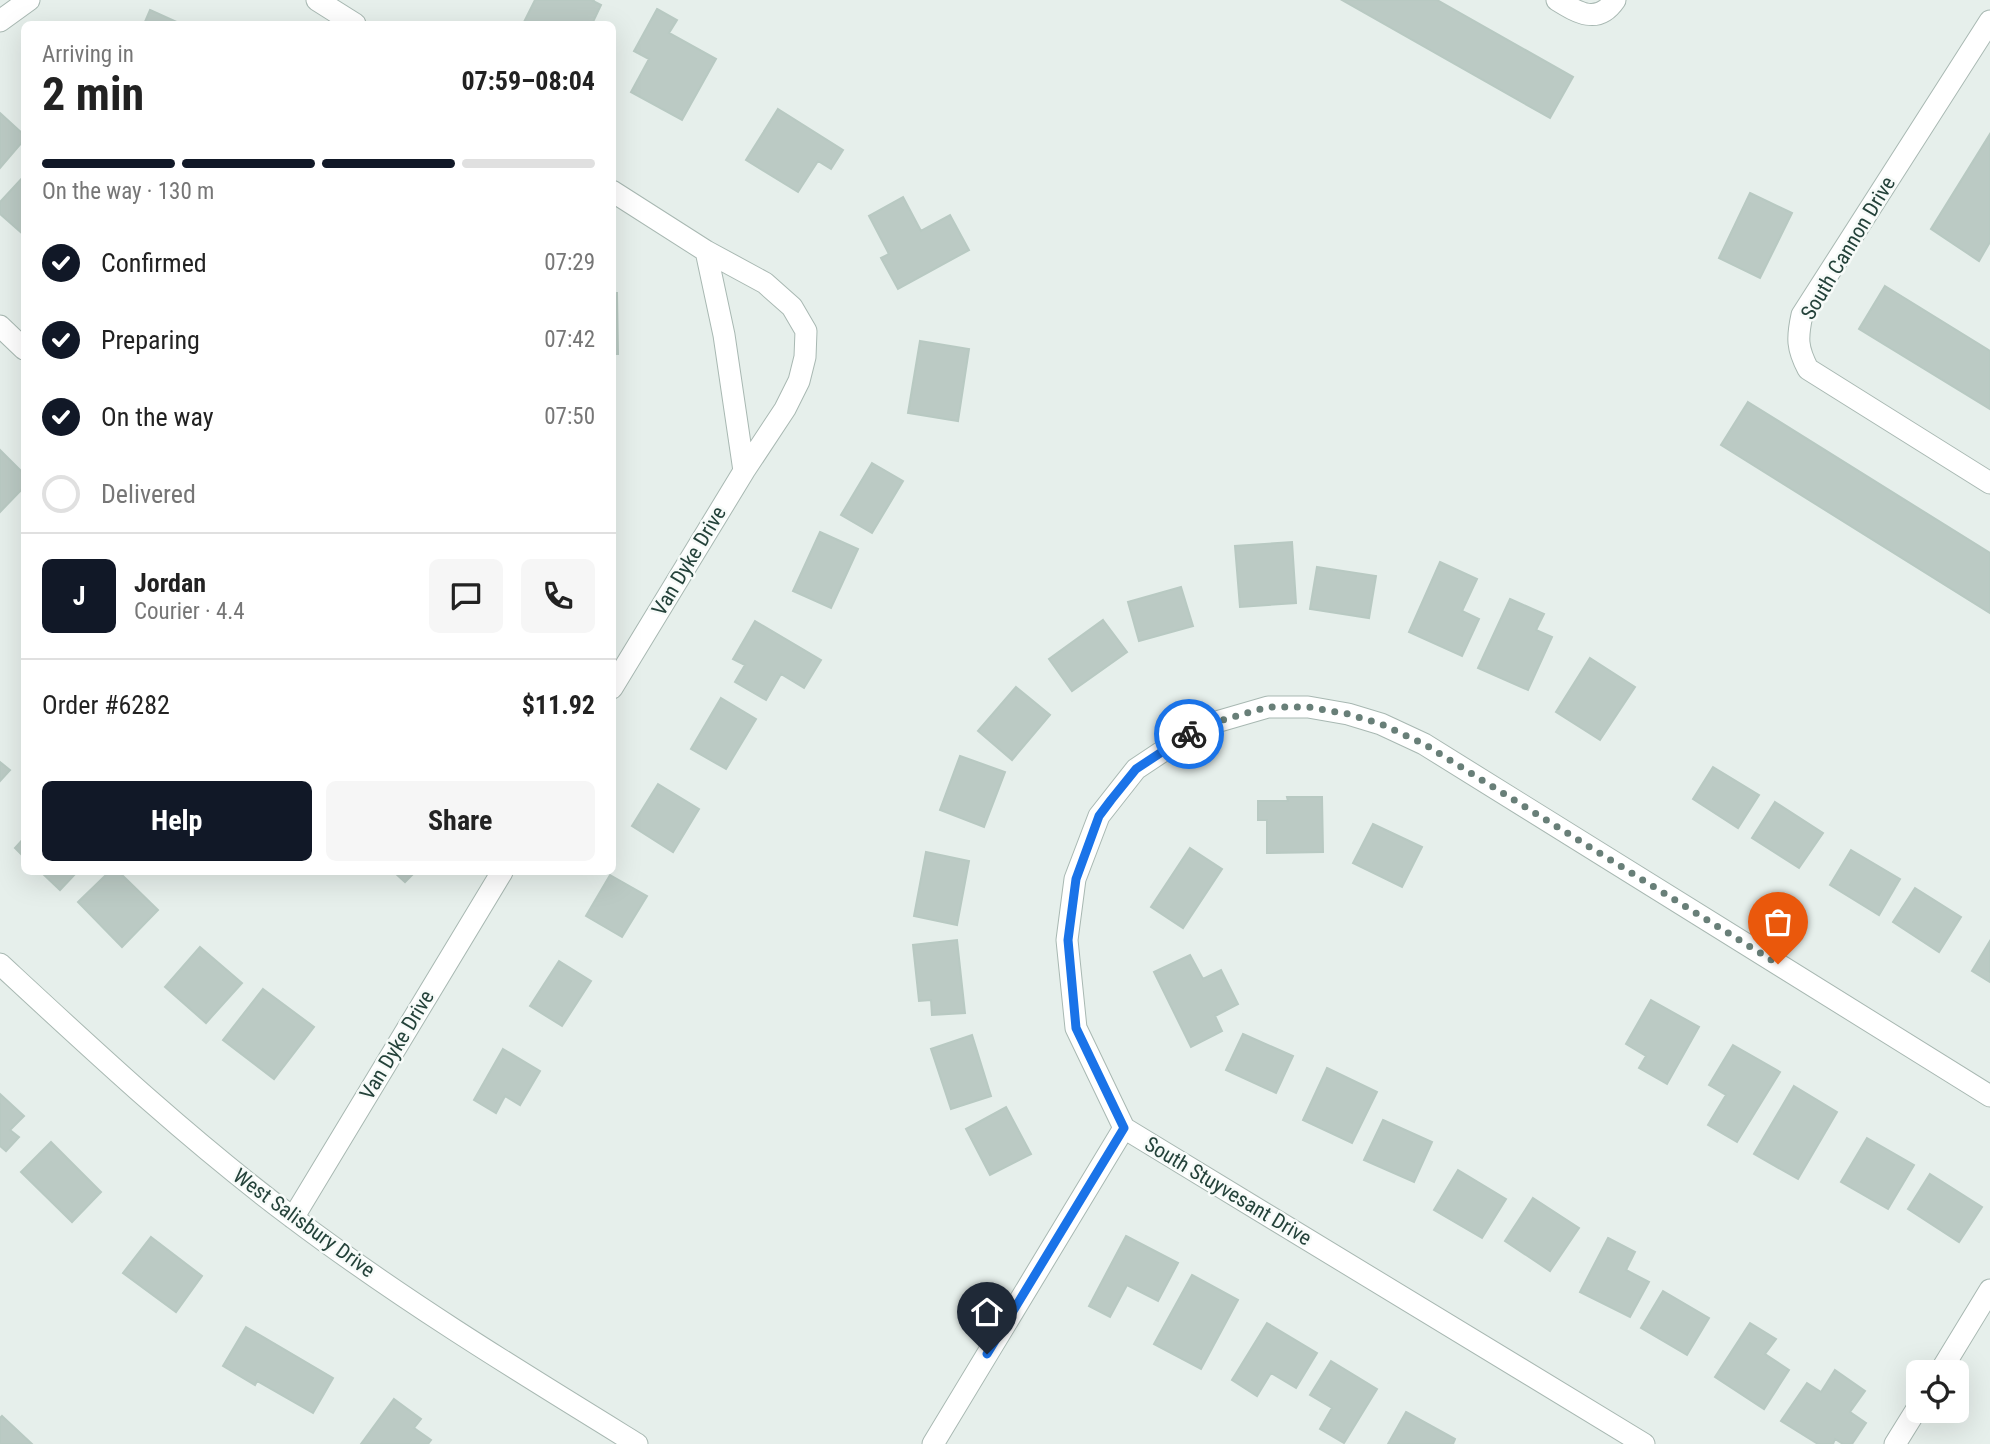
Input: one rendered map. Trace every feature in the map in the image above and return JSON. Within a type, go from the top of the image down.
[{"type":"street","points":[[0,21],[29,0]]},
{"type":"street","points":[[317,0],[350,21]]},
{"type":"street","points":[[1557,0],[1574,10],[1596,15],[1608,10],[1615,0]]},
{"type":"street","name":"South Cannon Drive","points":[[1990,21],[1802,315],[1798,335],[1800,352],[1808,369],[1990,483]]},
{"type":"street","name":"Van Dyke Drive","points":[[616,194],[706,251],[765,283],[792,307],[806,331],[799,382],[785,409],[744,471],[616,681]]},
{"type":"street","points":[[706,251],[726,346],[744,471]]},
{"type":"street","points":[[0,326],[21,345]]},
{"type":"street","name":"South Stuyvesant Drive","points":[[1644,1444],[1124,1128],[1076,1028],[1068,940],[1076,879],[1099,816],[1136,769],[1199,727],[1268,707],[1308,707],[1348,714],[1381,724],[1424,744],[1990,1096]]},
{"type":"street","name":"Van Dyke Drive","points":[[293,1218],[500,875]]},
{"type":"street","name":"West Salisbury Drive","points":[[0,964],[193,1139],[293,1218],[486,1350],[637,1444]]},
{"type":"street","points":[[933,1444],[1124,1128]]},
{"type":"street","points":[[1947,1360],[1990,1290]]},
{"type":"street","points":[[1895,1444],[1908,1423]]},
{"type":"building","points":[[535,0],[594,0],[601,5],[593,21],[524,21]]},
{"type":"building","points":[[1342,0],[1437,0],[1573,77],[1550,118]]},
{"type":"building","points":[[657,9],[677,20],[669,33],[716,59],[682,120],[631,92],[649,59],[634,51]]},
{"type":"building","points":[[150,10],[174,21],[145,21]]},
{"type":"building","points":[[778,109],[843,150],[831,169],[818,161],[798,192],[746,160]]},
{"type":"building","points":[[0,113],[21,132],[21,144],[0,168]]},
{"type":"building","points":[[1990,134],[1990,242],[1979,261],[1931,229]]},
{"type":"building","points":[[21,179],[21,232],[0,214],[0,202]]},
{"type":"building","points":[[1750,193],[1792,213],[1760,278],[1719,258]]},
{"type":"building","points":[[903,197],[921,231],[950,215],[969,250],[898,289],[881,258],[889,254],[869,216]]},
{"type":"building","points":[[1885,286],[1990,351],[1990,409],[1859,329]]},
{"type":"building","points":[[616,293],[617,293],[616,354]]},
{"type":"building","points":[[920,341],[969,349],[958,421],[908,413]]},
{"type":"building","points":[[1748,402],[1990,553],[1990,613],[1721,445]]},
{"type":"building","points":[[0,450],[21,471],[21,490],[0,512]]},
{"type":"building","points":[[872,463],[903,481],[872,533],[841,515]]},
{"type":"building","points":[[820,532],[858,549],[831,608],[793,591]]},
{"type":"building","points":[[1292,542],[1296,603],[1240,607],[1235,546]]},
{"type":"building","points":[[1440,562],[1477,579],[1462,611],[1479,619],[1462,656],[1409,632]]},
{"type":"building","points":[[1317,567],[1376,576],[1369,618],[1310,609]]},
{"type":"building","points":[[1181,587],[1193,626],[1139,641],[1128,602]]},
{"type":"building","points":[[1510,599],[1544,614],[1536,630],[1552,637],[1528,690],[1478,668]]},
{"type":"building","points":[[1103,620],[1127,652],[1072,691],[1049,659]]},
{"type":"building","points":[[755,621],[821,660],[804,688],[781,674],[766,700],[735,682],[745,665],[733,659]]},
{"type":"building","points":[[1590,658],[1635,687],[1600,740],[1556,712]]},
{"type":"building","points":[[1016,687],[1050,715],[1012,760],[978,731]]},
{"type":"building","points":[[721,698],[756,719],[726,769],[691,749]]},
{"type":"building","points":[[960,756],[1005,772],[984,827],[940,810]]},
{"type":"building","points":[[0,762],[10,770],[0,781]]},
{"type":"building","points":[[1713,767],[1759,795],[1738,828],[1693,799]]},
{"type":"building","points":[[658,784],[699,809],[673,852],[632,826]]},
{"type":"building","points":[[1287,797],[1322,797],[1323,852],[1267,853],[1267,820],[1258,820],[1258,801],[1288,801]]},
{"type":"building","points":[[1775,802],[1823,833],[1799,868],[1752,838]]},
{"type":"building","points":[[1373,824],[1422,847],[1402,887],[1353,863]]},
{"type":"building","points":[[21,841],[21,854],[15,848]]},
{"type":"building","points":[[1190,848],[1222,869],[1183,928],[1151,907]]},
{"type":"building","points":[[1851,850],[1900,879],[1879,915],[1830,885]]},
{"type":"building","points":[[926,852],[969,861],[957,925],[914,916]]},
{"type":"building","points":[[44,875],[74,875],[60,890]]},
{"type":"building","points":[[106,875],[122,875],[158,910],[122,947],[78,902]]},
{"type":"building","points":[[397,875],[412,875],[405,882]]},
{"type":"building","points":[[610,875],[647,896],[622,937],[586,916]]},
{"type":"building","points":[[1915,888],[1961,917],[1939,952],[1893,922]]},
{"type":"building","points":[[957,940],[965,1013],[932,1015],[931,1000],[919,1001],[913,945]]},
{"type":"building","points":[[1990,941],[1990,982],[1972,971]]},
{"type":"building","points":[[200,947],[242,983],[206,1023],[165,987]]},
{"type":"building","points":[[1190,955],[1203,979],[1221,970],[1238,1004],[1215,1016],[1222,1031],[1191,1047],[1154,972]]},
{"type":"building","points":[[559,961],[591,981],[562,1026],[530,1006]]},
{"type":"building","points":[[263,989],[314,1027],[274,1079],[223,1040]]},
{"type":"building","points":[[1651,1000],[1699,1027],[1667,1084],[1639,1068],[1646,1056],[1626,1044]]},
{"type":"building","points":[[1243,1034],[1293,1056],[1276,1093],[1226,1070]]},
{"type":"building","points":[[972,1035],[991,1096],[951,1109],[931,1049]]},
{"type":"building","points":[[1733,1045],[1780,1072],[1737,1142],[1708,1125],[1726,1095],[1709,1085]]},
{"type":"building","points":[[503,1049],[540,1071],[520,1105],[505,1096],[496,1113],[474,1100]]},
{"type":"building","points":[[1327,1068],[1377,1092],[1352,1143],[1303,1120]]},
{"type":"building","points":[[1794,1086],[1837,1112],[1798,1179],[1754,1154]]},
{"type":"building","points":[[0,1094],[24,1116],[10,1130],[19,1137],[6,1151],[0,1146]]},
{"type":"building","points":[[1006,1107],[1031,1154],[990,1175],[966,1129]]},
{"type":"building","points":[[1383,1120],[1432,1142],[1414,1182],[1364,1160]]},
{"type":"building","points":[[1867,1138],[1914,1165],[1888,1209],[1841,1182]]},
{"type":"building","points":[[51,1142],[101,1192],[72,1222],[21,1172]]},
{"type":"building","points":[[1458,1170],[1506,1199],[1482,1238],[1434,1210]]},
{"type":"building","points":[[1930,1174],[1982,1207],[1959,1242],[1908,1209]]},
{"type":"building","points":[[1533,1198],[1579,1228],[1550,1271],[1505,1241]]},
{"type":"building","points":[[1126,1236],[1178,1263],[1158,1301],[1127,1285],[1110,1317],[1089,1306]]},
{"type":"building","points":[[151,1237],[202,1276],[176,1312],[123,1273]]},
{"type":"building","points":[[1608,1238],[1635,1252],[1626,1270],[1649,1282],[1630,1317],[1580,1292]]},
{"type":"building","points":[[1192,1275],[1238,1300],[1201,1369],[1154,1344]]},
{"type":"building","points":[[1663,1291],[1709,1318],[1687,1355],[1641,1328]]},
{"type":"building","points":[[1267,1323],[1317,1353],[1296,1388],[1271,1373],[1257,1396],[1232,1380]]},
{"type":"building","points":[[1750,1323],[1776,1339],[1765,1354],[1789,1370],[1764,1409],[1715,1377]]},
{"type":"building","points":[[246,1327],[333,1378],[313,1413],[257,1381],[255,1385],[223,1366]]},
{"type":"building","points":[[1331,1361],[1377,1389],[1344,1443],[1320,1429],[1332,1408],[1310,1395]]},
{"type":"building","points":[[1835,1370],[1865,1391],[1850,1412],[1866,1423],[1852,1444],[1843,1444],[1835,1439],[1833,1444],[1818,1444],[1781,1421],[1807,1383],[1821,1392]]},
{"type":"building","points":[[394,1399],[421,1419],[414,1428],[431,1440],[428,1444],[361,1444]]},
{"type":"building","points":[[1406,1412],[1455,1439],[1453,1444],[1388,1444]]},
{"type":"building","points":[[2,1416],[32,1444],[0,1444]]},
{"type":"way so far","points":[[1189,734],[1199,727],[1268,707],[1308,707],[1348,714],[1381,724],[1424,744],[1778,964]]},
{"type":"route","points":[[987,1354],[1124,1128],[1076,1028],[1068,940],[1076,879],[1099,816],[1111,800],[1136,769],[1189,734]]}]
